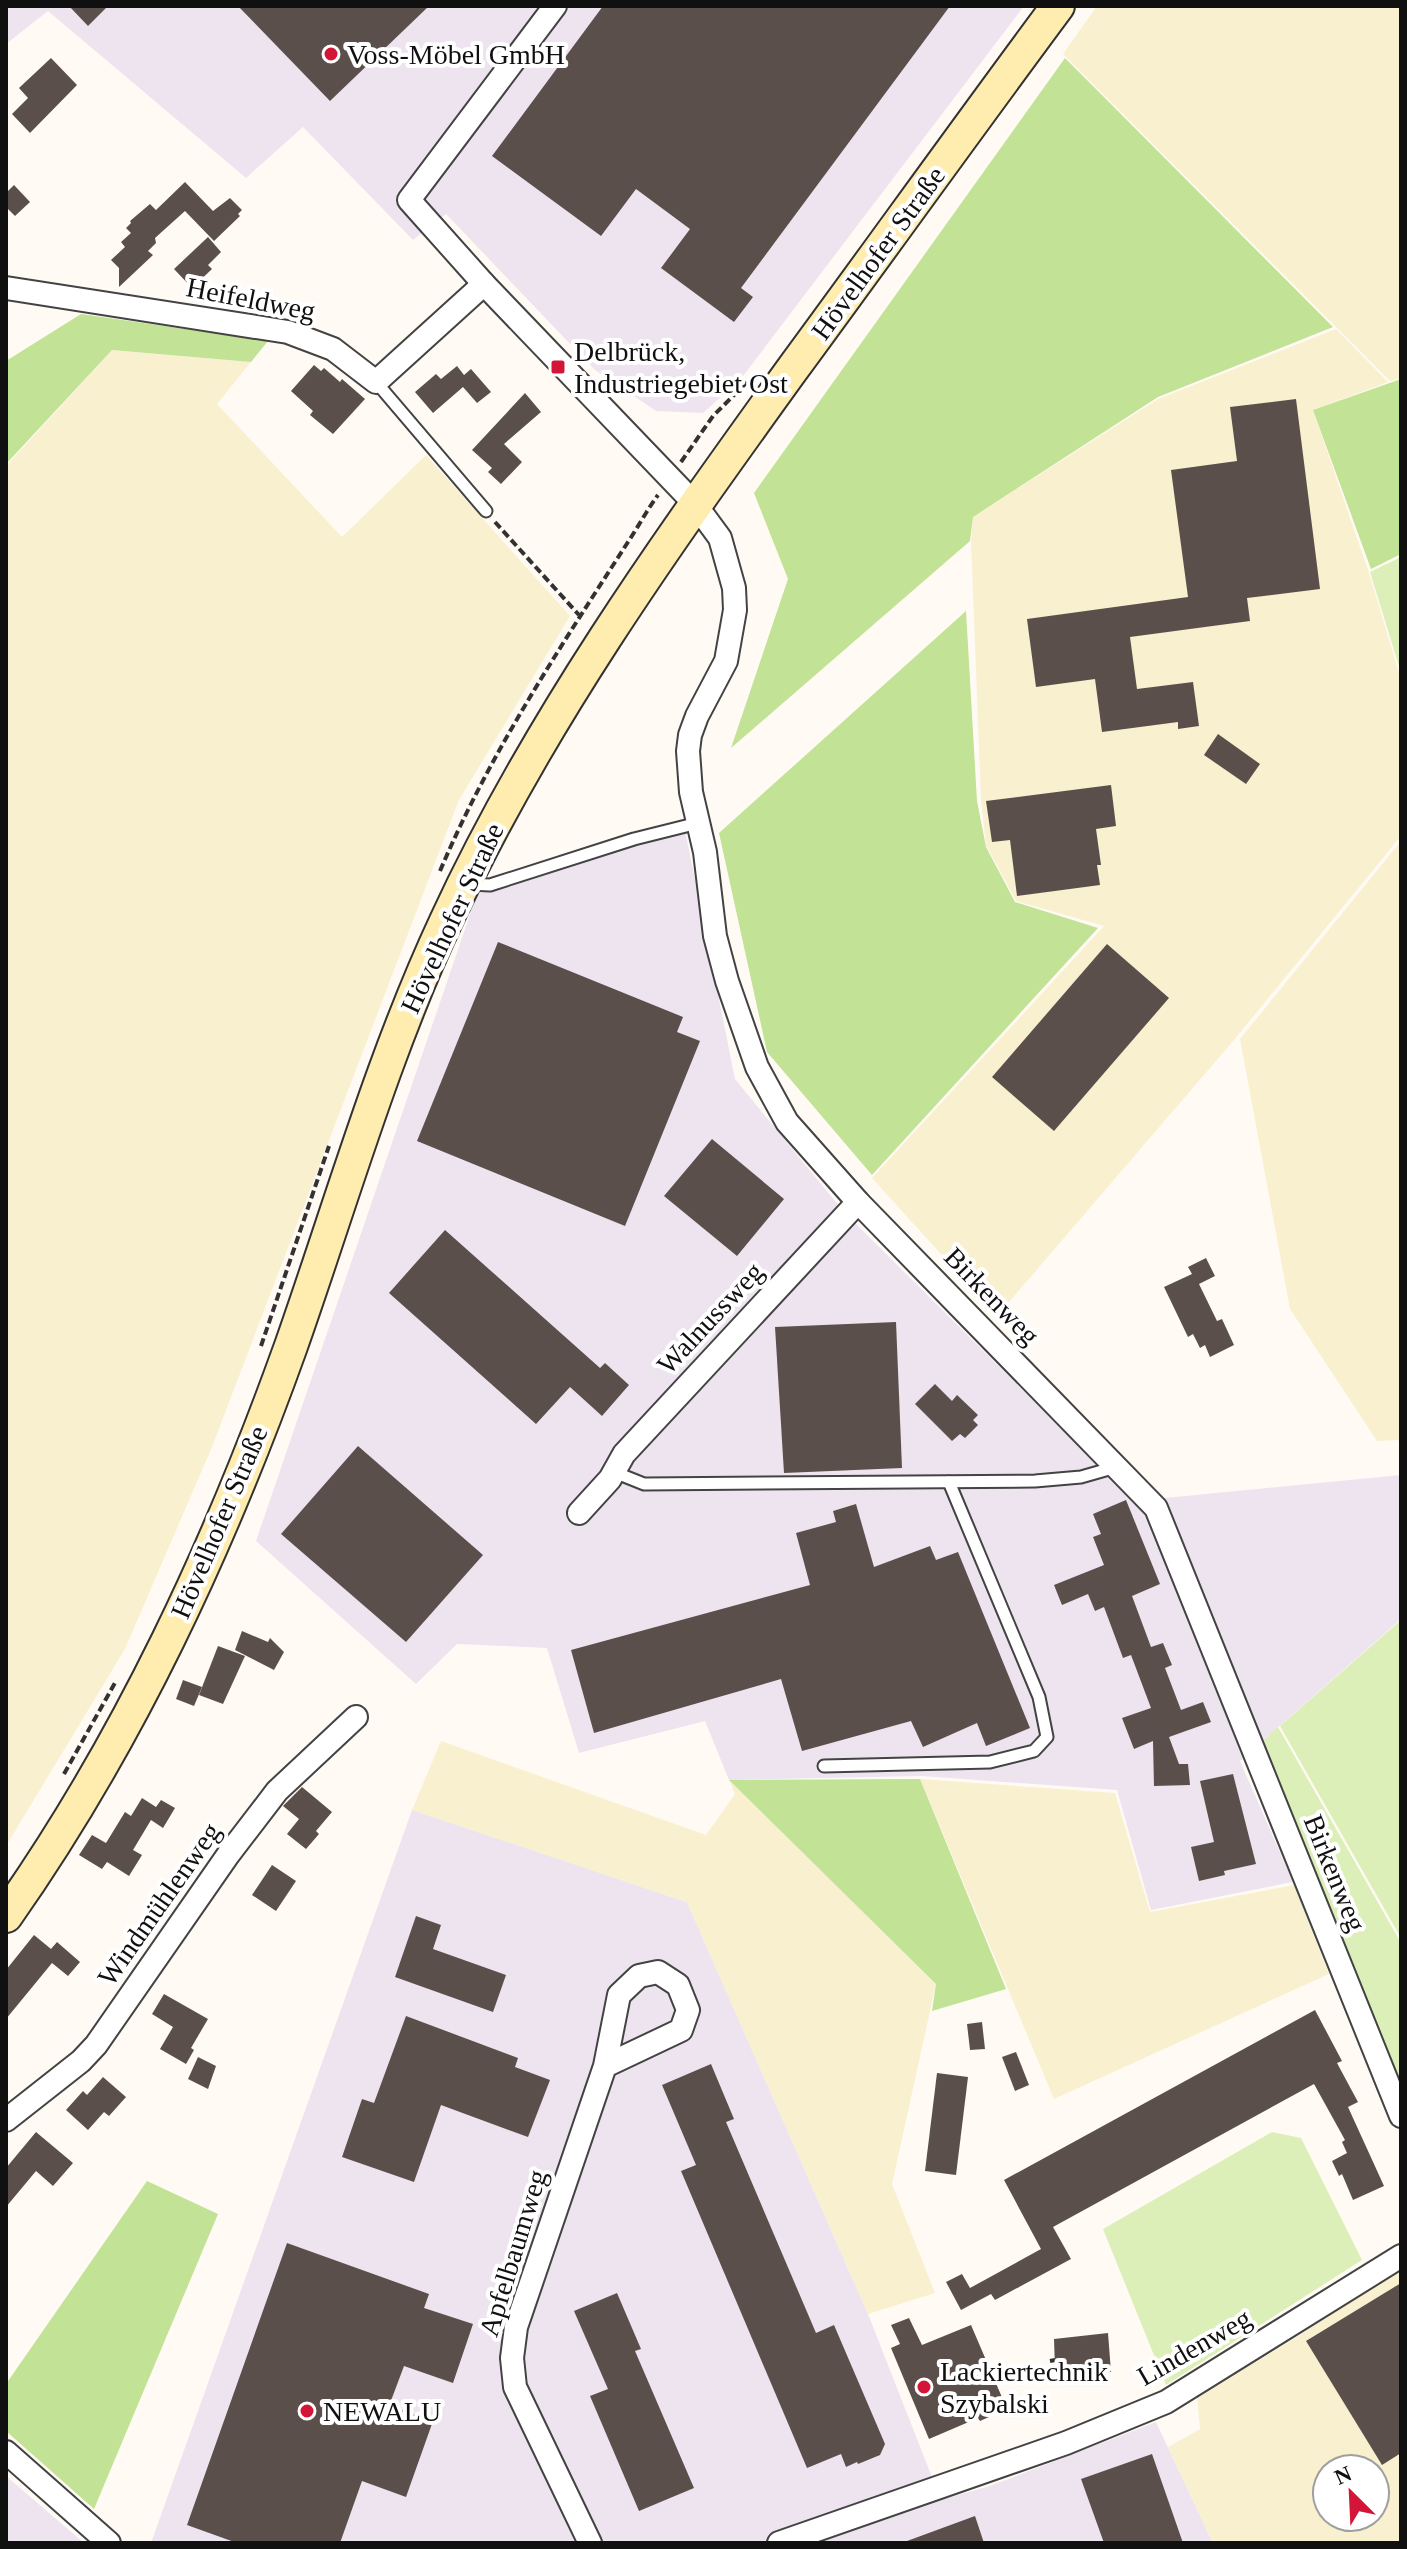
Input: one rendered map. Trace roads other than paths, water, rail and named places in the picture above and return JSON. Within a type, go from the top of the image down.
[{"type":"main road","name":"Hövelhofer Straße","points":[[6,1916],[118,1739],[191,1595],[289,1351],[373,1102],[442,929],[452,878],[499,816],[579,679],[695,504],[1058,6]]},
{"type":"street","name":"Birkenweg","points":[[555,6],[409,200],[484,284],[671,477],[720,538],[734,588],[735,610],[726,661],[697,716],[688,751],[691,792],[705,852],[715,936],[757,1067],[787,1122],[858,1202],[1156,1508],[1401,2116]]},
{"type":"street","points":[[376,382],[484,284]]},
{"type":"street","name":"Heifeldweg","points":[[6,288],[288,332],[333,349],[376,382]]},
{"type":"street","name":"Walnussweg","points":[[612,1475],[624,1454],[858,1202]]},
{"type":"street","points":[[579,1513],[612,1475]]},
{"type":"street","name":"Windmühlenweg","points":[[6,2120],[81,2061],[96,2045],[228,1855],[277,1791],[356,1717]]},
{"type":"street","name":"Apfelbaumweg","points":[[590,2543],[515,2387],[512,2358],[516,2327],[605,2066]]},
{"type":"street","name":"Lindenweg","points":[[779,2543],[1066,2443],[1166,2402],[1401,2256]]},
{"type":"street","points":[[6,2452],[109,2543]]},
{"type":"lane","points":[[376,382],[486,511]]},
{"type":"lane","points":[[452,878],[490,885],[634,839],[698,823]]},
{"type":"lane","points":[[612,1475],[644,1484],[949,1482],[1081,1477],[1116,1466]]},
{"type":"lane","points":[[824,1766],[990,1762],[1034,1751],[1047,1737],[1039,1697],[949,1482]]},
{"type":"place","name":"Voss-Möbel GmbH","points":[[331,54]]},
{"type":"place","name":"Delbrück, Industriegebiet Ost","points":[[558,367]]},
{"type":"place","name":"Lackiertechnik Szybalski","points":[[924,2387]]},
{"type":"place","name":"NEWALU","points":[[307,2411]]}]
